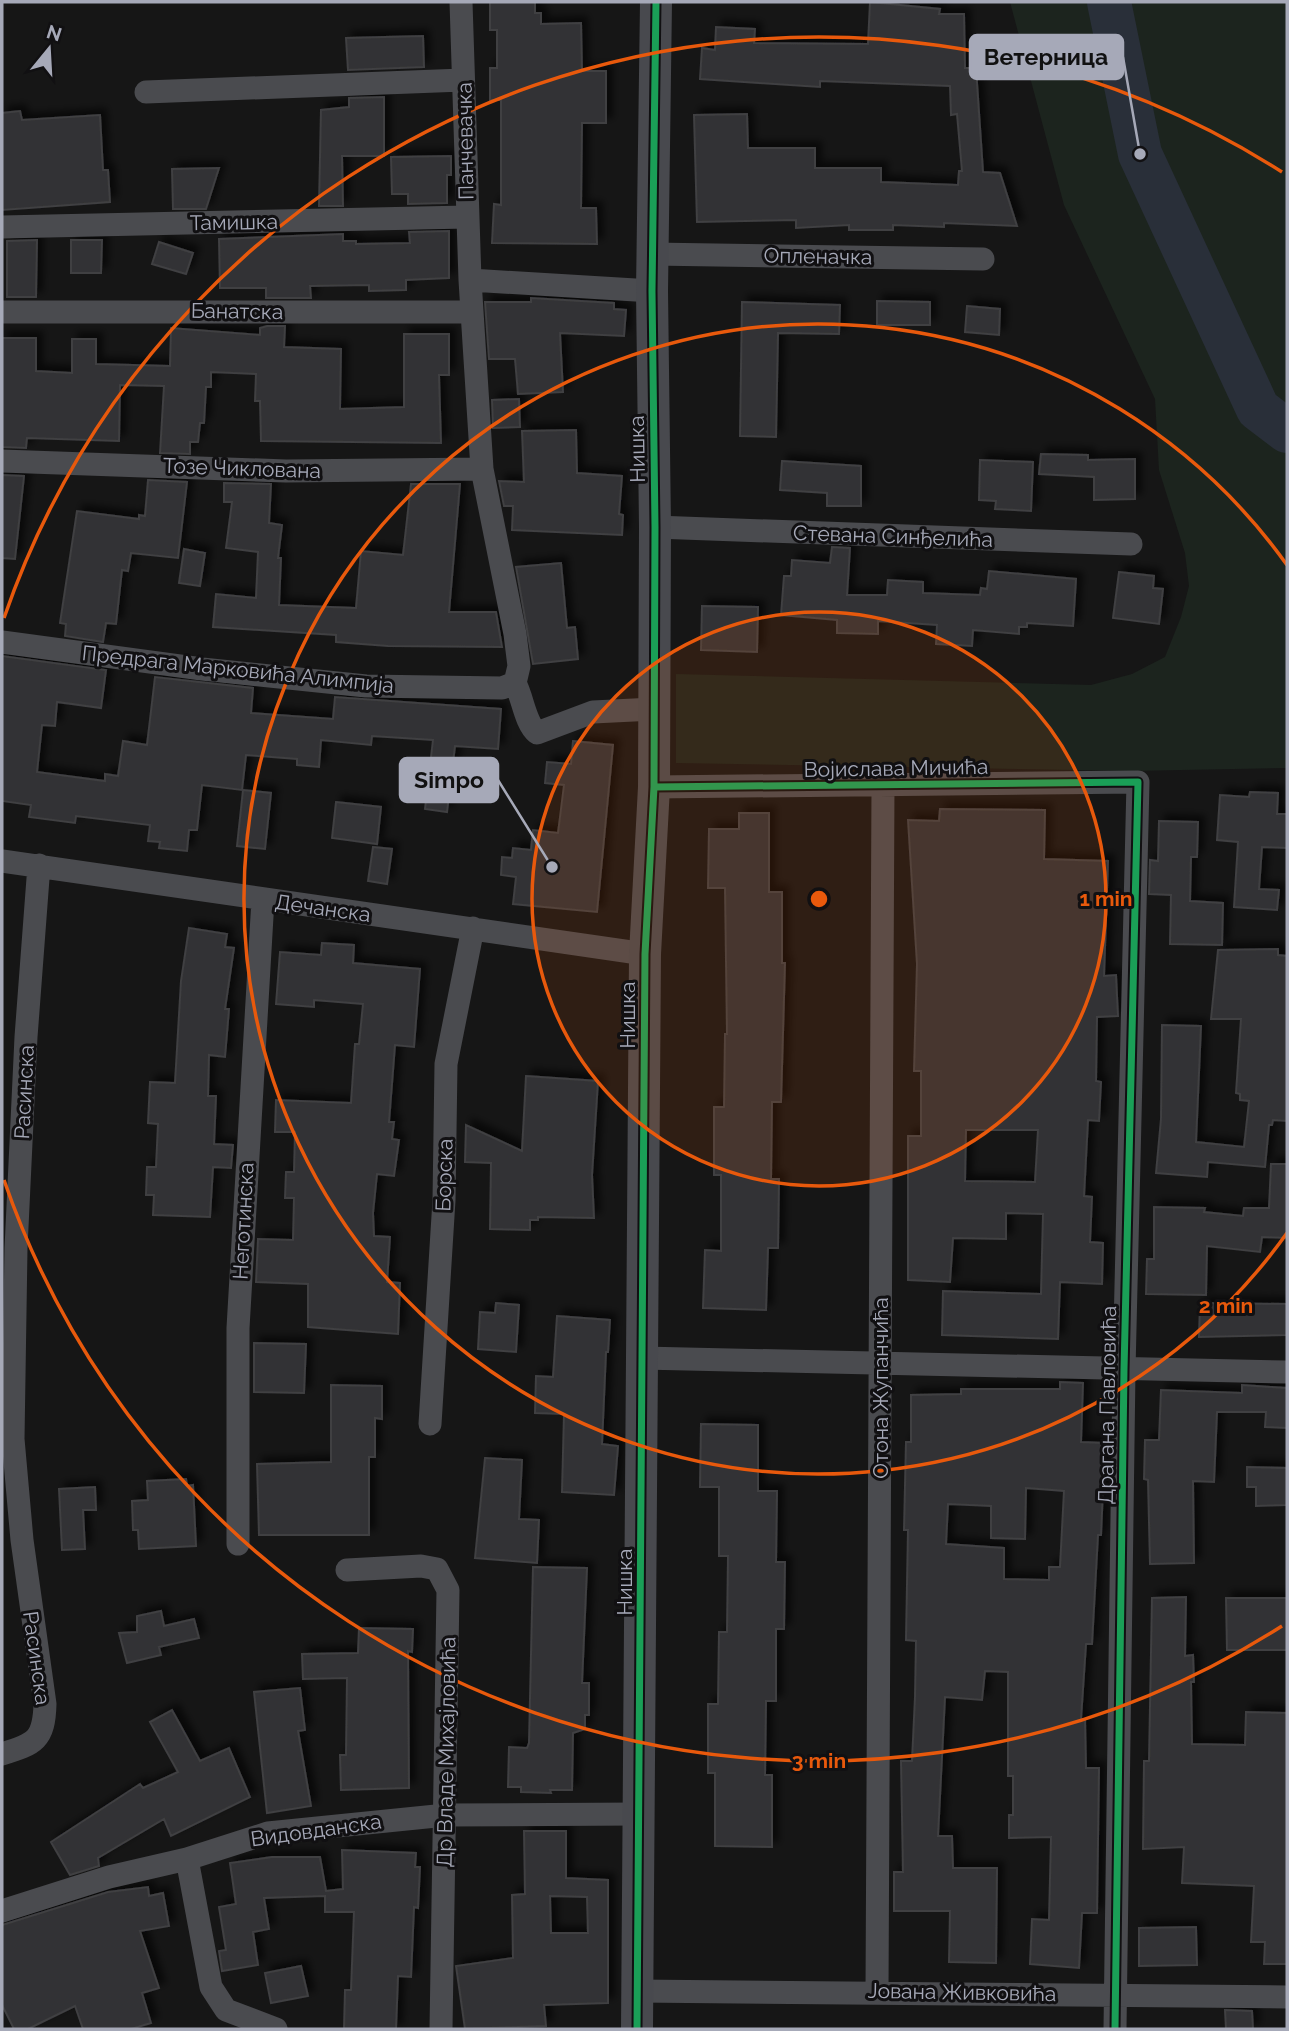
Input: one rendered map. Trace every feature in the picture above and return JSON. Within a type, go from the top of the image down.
[{"type":"main road","name":"Нишка","points":[[637,2029],[645,954],[654,787],[652,254],[656,2]]},
{"type":"street","name":"Панчевачка","points":[[461,2],[470,280]]},
{"type":"street","points":[[146,92],[463,80]]},
{"type":"street","name":"Тамишка","points":[[2,227],[467,218]]},
{"type":"street","name":"Опленачка","points":[[652,254],[983,259]]},
{"type":"street","points":[[652,291],[470,280],[482,469],[515,634],[519,666],[515,683],[523,699],[530,727],[537,733],[593,712],[654,709]]},
{"type":"street","name":"Банатска","points":[[2,312],[471,312]]},
{"type":"street","name":"Тозе Чиклована","points":[[2,461],[286,471],[482,469]]},
{"type":"street","name":"Стевана Синђелића","points":[[655,527],[1131,544]]},
{"type":"street","name":"Предрага Марковића Алимпија","points":[[2,642],[202,669],[366,686],[502,688],[515,683]]},
{"type":"street","name":"Војислава Мичића","points":[[654,787],[1138,782]]},
{"type":"street","name":"Драгана Павловића","points":[[1115,2029],[1124,1370],[1138,782]]},
{"type":"street","name":"Отона Жупанчића","points":[[877,1991],[883,786]]},
{"type":"street","name":"Дечанска","points":[[2,861],[645,954]]},
{"type":"street","name":"Расинска","points":[[2,1754],[34,1741],[44,1725],[45,1714],[22,1540],[13,1439],[17,1234],[26,1037],[39,865]]},
{"type":"street","name":"Неготинска","points":[[238,1544],[237,1328],[263,899]]},
{"type":"street","name":"Борска","points":[[430,1424],[444,1200],[446,1064],[473,928]]},
{"type":"street","points":[[642,1358],[1287,1372]]},
{"type":"street","name":"Др Владе Михајловића","points":[[347,1570],[421,1566],[437,1569],[442,1575],[448,1606],[441,2029]]},
{"type":"street","name":"Видовданска","points":[[2,1911],[109,1877],[187,1859],[268,1833],[446,1815],[640,1814]]},
{"type":"street","points":[[187,1859],[211,1987],[226,2010],[276,2029]]},
{"type":"street","name":"Јована Живковића","points":[[637,1991],[877,1991],[1287,1997]]},
{"type":"shaded area","points":[[1010,2],[1287,2],[1287,768],[1130,771],[676,763],[676,674],[1091,685],[1132,674],[1165,657],[1181,617],[1189,586],[1185,553],[1159,470],[1155,399],[1064,205]]},
{"type":"building","points":[[490,2],[535,2],[535,13],[541,13],[541,24],[581,23],[582,71],[606,71],[606,123],[582,123],[581,208],[596,208],[597,244],[492,243],[494,204],[501,205],[501,100],[490,100],[490,68],[497,68],[497,30],[490,30]]},
{"type":"building","points":[[870,2],[940,9],[939,14],[964,14],[965,68],[976,68],[983,172],[1000,173],[1017,226],[944,223],[944,227],[893,225],[893,230],[849,230],[849,225],[796,228],[796,220],[697,222],[694,115],[747,114],[748,148],[815,148],[815,168],[881,168],[881,182],[958,185],[959,171],[962,171],[957,114],[951,115],[950,86],[820,81],[820,87],[700,79],[702,48],[715,50],[716,27],[755,29],[754,43],[868,44]]},
{"type":"building","points":[[423,36],[424,67],[348,70],[346,38]]},
{"type":"building","points":[[384,97],[384,156],[342,156],[343,206],[319,206],[321,110],[349,107],[349,98]]},
{"type":"building","points":[[20,111],[22,120],[100,115],[103,170],[108,170],[110,202],[2,210],[2,113]]},
{"type":"building","points":[[451,156],[451,175],[447,175],[447,203],[408,204],[408,194],[392,194],[391,157]]},
{"type":"building","points":[[219,168],[206,209],[173,209],[172,169]]},
{"type":"building","points":[[449,231],[449,278],[406,280],[406,290],[369,291],[369,285],[310,286],[311,298],[266,298],[266,288],[220,288],[219,239],[343,234],[343,241],[356,241],[356,244],[410,243],[409,232]]},
{"type":"building","points":[[37,240],[36,297],[7,297],[7,241]]},
{"type":"building","points":[[71,240],[102,240],[101,273],[71,273]]},
{"type":"building","points":[[159,242],[193,253],[186,274],[152,264]]},
{"type":"building","points":[[531,298],[614,303],[614,309],[626,310],[624,336],[560,333],[563,392],[518,394],[515,359],[489,359],[485,302],[531,302]]},
{"type":"building","points":[[877,301],[930,302],[930,325],[877,325]]},
{"type":"building","points":[[742,302],[840,305],[839,334],[778,333],[776,437],[740,436]]},
{"type":"building","points":[[967,306],[1000,309],[999,335],[965,332]]},
{"type":"building","points":[[285,326],[284,347],[341,349],[340,409],[404,407],[404,334],[449,334],[449,375],[439,375],[441,443],[261,441],[260,401],[255,401],[256,374],[211,372],[211,387],[206,387],[204,423],[200,423],[198,442],[190,442],[190,454],[160,453],[164,386],[120,385],[119,441],[27,438],[26,448],[2,447],[2,338],[36,338],[36,371],[72,373],[72,339],[96,339],[96,364],[170,366],[171,328],[260,335],[260,328]]},
{"type":"building","points":[[519,399],[520,427],[493,428],[492,400]]},
{"type":"building","points":[[576,430],[577,473],[622,476],[619,514],[623,515],[622,535],[512,530],[513,506],[504,506],[499,481],[524,482],[522,431]]},
{"type":"building","points":[[1041,454],[1088,455],[1088,460],[1135,459],[1135,499],[1094,500],[1094,477],[1039,474]]},
{"type":"building","points":[[980,460],[1033,462],[1031,511],[995,509],[996,501],[979,500]]},
{"type":"building","points":[[782,461],[861,466],[861,506],[827,506],[827,493],[780,490]]},
{"type":"building","points":[[2,475],[24,476],[15,559],[2,558]]},
{"type":"building","points":[[148,480],[187,482],[178,558],[131,553],[128,571],[122,570],[116,624],[106,623],[103,642],[65,636],[66,624],[60,623],[77,511],[139,519],[139,515],[145,516]]},
{"type":"building","points":[[224,483],[271,484],[269,523],[282,525],[278,558],[281,558],[279,605],[356,608],[361,551],[403,555],[411,484],[460,484],[449,612],[496,612],[502,647],[388,646],[336,642],[336,635],[213,627],[216,594],[256,598],[258,552],[226,548],[232,502],[224,502]]},
{"type":"building","points":[[832,547],[850,548],[847,595],[887,595],[888,580],[923,582],[923,593],[980,595],[981,588],[987,589],[989,571],[1076,579],[1073,626],[1027,623],[1027,627],[1019,627],[1019,634],[973,630],[972,646],[936,644],[937,625],[878,621],[878,634],[837,633],[837,620],[781,615],[784,576],[791,576],[792,560],[830,563]]},
{"type":"building","points":[[184,549],[205,553],[200,586],[179,583]]},
{"type":"building","points":[[561,563],[567,628],[575,627],[578,659],[533,664],[516,567]]},
{"type":"building","points":[[1119,572],[1154,576],[1153,588],[1163,589],[1159,624],[1113,618]]},
{"type":"building","points":[[702,606],[758,607],[757,652],[701,650]]},
{"type":"building","points":[[2,656],[106,670],[101,708],[57,702],[55,726],[42,725],[37,772],[105,781],[105,774],[118,776],[123,741],[147,745],[155,677],[253,688],[251,713],[333,719],[335,697],[501,709],[498,749],[455,746],[447,812],[425,809],[433,740],[372,736],[371,745],[321,740],[319,767],[297,765],[297,759],[246,755],[242,790],[202,785],[197,830],[189,830],[187,851],[159,848],[160,842],[148,841],[150,825],[76,816],[75,823],[29,817],[31,805],[2,801]]},
{"type":"building","points":[[573,741],[613,745],[597,912],[513,904],[516,877],[501,875],[502,857],[512,858],[513,848],[531,850],[533,830],[558,833],[564,785],[545,783],[547,762],[571,764]]},
{"type":"building","points":[[243,790],[271,793],[265,849],[237,846]]},
{"type":"building","points":[[1250,792],[1278,793],[1277,814],[1287,814],[1287,848],[1262,847],[1259,889],[1279,890],[1277,910],[1234,907],[1238,842],[1217,840],[1220,795],[1249,797]]},
{"type":"building","points":[[336,802],[381,807],[377,844],[332,838]]},
{"type":"building","points":[[940,809],[1045,810],[1044,859],[1108,861],[1104,976],[1116,975],[1118,1016],[1097,1017],[1096,1081],[1101,1082],[1099,1121],[1088,1120],[1084,1196],[1092,1197],[1090,1242],[1103,1243],[1102,1284],[1060,1282],[1058,1339],[942,1335],[943,1291],[1041,1294],[1043,1214],[1006,1213],[1006,1239],[953,1238],[950,1282],[908,1280],[908,1136],[921,1136],[921,1071],[914,1071],[917,964],[908,820],[939,821]],"holes":[[[966,1130],[1038,1130],[1035,1182],[965,1181]]]},
{"type":"building","points":[[739,813],[769,813],[769,892],[782,892],[782,963],[785,963],[781,1102],[772,1102],[771,1179],[779,1179],[778,1248],[768,1248],[766,1310],[703,1308],[705,1250],[721,1251],[721,1175],[714,1175],[714,1107],[724,1107],[727,1034],[725,888],[708,888],[709,829],[739,829]]},
{"type":"building","points":[[1159,821],[1198,822],[1197,857],[1191,857],[1190,901],[1223,903],[1222,945],[1170,944],[1171,895],[1149,894],[1150,860],[1158,861]]},
{"type":"building","points":[[373,847],[392,849],[387,884],[368,881]]},
{"type":"building","points":[[189,928],[227,934],[225,947],[234,948],[225,1009],[229,1009],[225,1057],[209,1055],[208,1096],[216,1096],[214,1144],[233,1145],[231,1168],[213,1167],[210,1217],[153,1215],[154,1195],[146,1195],[147,1167],[156,1167],[158,1124],[148,1123],[150,1082],[175,1083],[181,981]]},
{"type":"building","points":[[322,943],[354,945],[353,963],[420,969],[414,1047],[395,1045],[389,1122],[394,1122],[392,1139],[399,1140],[394,1176],[377,1174],[373,1213],[374,1236],[390,1237],[387,1282],[400,1283],[398,1334],[308,1327],[308,1284],[256,1282],[258,1239],[293,1240],[294,1198],[285,1198],[286,1172],[294,1172],[295,1132],[275,1132],[276,1100],[351,1103],[355,1044],[359,1044],[363,1004],[314,1000],[314,1007],[276,1004],[280,952],[321,955]]},
{"type":"building","points":[[1278,949],[1278,955],[1287,956],[1287,1121],[1273,1120],[1272,1125],[1269,1125],[1265,1167],[1208,1162],[1207,1177],[1156,1173],[1161,1119],[1162,1025],[1201,1026],[1196,1142],[1244,1147],[1249,1101],[1240,1100],[1240,1094],[1236,1093],[1241,1019],[1211,1019],[1218,950]]},
{"type":"building","points":[[526,1076],[598,1081],[592,1175],[594,1218],[538,1217],[538,1220],[530,1220],[530,1230],[490,1229],[491,1163],[465,1162],[466,1125],[522,1151]]},
{"type":"building","points":[[1271,1164],[1287,1164],[1287,1238],[1262,1237],[1260,1252],[1207,1246],[1206,1295],[1146,1294],[1147,1259],[1154,1259],[1154,1207],[1205,1208],[1204,1212],[1243,1216],[1244,1208],[1269,1208]]},
{"type":"building","points":[[496,1303],[519,1305],[516,1352],[478,1349],[480,1312],[495,1313]]},
{"type":"building","points":[[1200,1303],[1287,1304],[1287,1335],[1199,1337]]},
{"type":"building","points":[[557,1316],[610,1320],[602,1444],[618,1446],[614,1495],[562,1492],[564,1414],[535,1413],[536,1376],[553,1377]]},
{"type":"building","points":[[254,1343],[306,1344],[304,1393],[254,1392]]},
{"type":"building","points":[[1060,1382],[1083,1383],[1081,1442],[1105,1443],[1092,1644],[1086,1644],[1081,1719],[1085,1719],[1086,1768],[1099,1768],[1097,1913],[1082,1913],[1079,1968],[1030,1964],[1032,1919],[1049,1920],[1051,1837],[1009,1838],[1009,1815],[1013,1815],[1013,1776],[1008,1776],[1008,1672],[985,1671],[982,1700],[945,1697],[938,1836],[952,1836],[953,1868],[997,1868],[996,1963],[949,1962],[950,1911],[894,1911],[894,1872],[903,1872],[901,1761],[912,1761],[915,1697],[916,1641],[906,1640],[908,1530],[904,1530],[906,1442],[911,1442],[911,1395],[961,1394],[961,1389],[1060,1389]],"holes":[[[1026,1488],[1064,1491],[1060,1567],[1049,1567],[1049,1580],[1004,1579],[1004,1548],[946,1544],[948,1504],[991,1506],[991,1538],[1025,1539]]]},
{"type":"building","points":[[331,1385],[382,1386],[382,1419],[375,1418],[375,1457],[369,1457],[369,1535],[259,1535],[257,1464],[331,1462]]},
{"type":"building","points":[[1242,1385],[1287,1388],[1287,1428],[1265,1427],[1266,1412],[1217,1412],[1214,1482],[1193,1481],[1194,1563],[1150,1564],[1148,1480],[1144,1479],[1145,1440],[1159,1440],[1161,1390],[1242,1393]]},
{"type":"building","points":[[701,1424],[758,1425],[758,1491],[777,1491],[776,1562],[785,1562],[784,1629],[776,1629],[776,1701],[766,1701],[765,1775],[772,1775],[772,1847],[715,1846],[715,1773],[708,1773],[708,1704],[718,1704],[719,1632],[727,1632],[728,1556],[719,1556],[719,1487],[700,1487]]},
{"type":"building","points":[[485,1458],[522,1460],[519,1519],[539,1520],[537,1563],[475,1558]]},
{"type":"building","points":[[1247,1467],[1287,1468],[1287,1505],[1256,1506],[1256,1487],[1247,1487]]},
{"type":"building","points":[[186,1479],[187,1486],[193,1485],[196,1546],[139,1549],[138,1530],[133,1530],[132,1501],[148,1500],[147,1481]]},
{"type":"building","points":[[95,1487],[96,1510],[83,1510],[85,1549],[62,1550],[59,1489]]},
{"type":"building","points":[[533,1567],[587,1568],[582,1683],[589,1683],[589,1715],[585,1715],[585,1729],[573,1733],[572,1790],[550,1790],[551,1793],[521,1792],[521,1787],[508,1787],[509,1747],[527,1748],[529,1743]]},
{"type":"building","points":[[1186,1597],[1185,1656],[1193,1655],[1192,1744],[1245,1745],[1246,1712],[1287,1713],[1287,1964],[1264,1964],[1265,1942],[1251,1942],[1254,1886],[1182,1883],[1184,1847],[1143,1849],[1144,1761],[1149,1761],[1152,1598]]},
{"type":"building","points":[[1226,1598],[1287,1598],[1287,1650],[1227,1650]]},
{"type":"building","points":[[161,1611],[164,1626],[194,1619],[199,1638],[159,1647],[161,1655],[127,1663],[119,1633],[137,1632],[137,1616]]},
{"type":"building","points":[[359,1628],[413,1629],[412,1652],[408,1651],[409,1788],[341,1790],[340,1755],[346,1755],[347,1678],[303,1679],[302,1654],[358,1653]]},
{"type":"building","points":[[300,1688],[305,1730],[298,1731],[311,1806],[267,1813],[254,1692]]},
{"type":"building","points":[[172,1710],[200,1761],[229,1748],[250,1797],[171,1836],[164,1819],[98,1858],[99,1866],[70,1875],[51,1842],[140,1784],[143,1788],[178,1772],[150,1722]]},
{"type":"building","points":[[524,1831],[566,1831],[566,1878],[608,1880],[608,2003],[544,2005],[546,2026],[465,2029],[456,1966],[513,1958],[512,1895],[525,1894]],"holes":[[[550,1896],[587,1897],[588,1933],[551,1933]]]},
{"type":"building","points":[[342,1850],[416,1853],[415,1867],[420,1867],[418,1908],[414,1907],[411,1977],[398,1976],[396,2029],[344,2029],[345,1990],[351,1990],[354,1912],[325,1912],[325,1896],[264,1898],[269,1929],[253,1932],[258,1965],[222,1971],[219,1951],[226,1950],[219,1907],[236,1904],[230,1863],[272,1857],[320,1857],[326,1891],[343,1889]]},
{"type":"building","points":[[148,1887],[149,1896],[163,1893],[169,1926],[140,1931],[159,1988],[142,1993],[151,2023],[131,2029],[83,2029],[75,2006],[28,2029],[14,2029],[2,2005],[2,1925],[108,1892]]},
{"type":"building","points":[[1196,1927],[1197,1965],[1139,1966],[1139,1928]]},
{"type":"building","points":[[301,1966],[308,1996],[271,2003],[265,1973]]},
{"type":"building","points":[[1225,2010],[1252,2011],[1253,2029],[1226,2029]]},
{"type":"waterway","points":[[1109,2],[1140,154],[1258,409],[1287,431]]},
{"type":"cycle path","points":[[637,2029],[645,954],[654,787],[652,291],[656,2]]},
{"type":"cycle path","points":[[654,787],[1138,782],[1124,1370],[1115,2029]]},
{"type":"place","name":"Ветерница","points":[[1140,154]]},
{"type":"place","name":"Simpo","points":[[552,867]]}]
